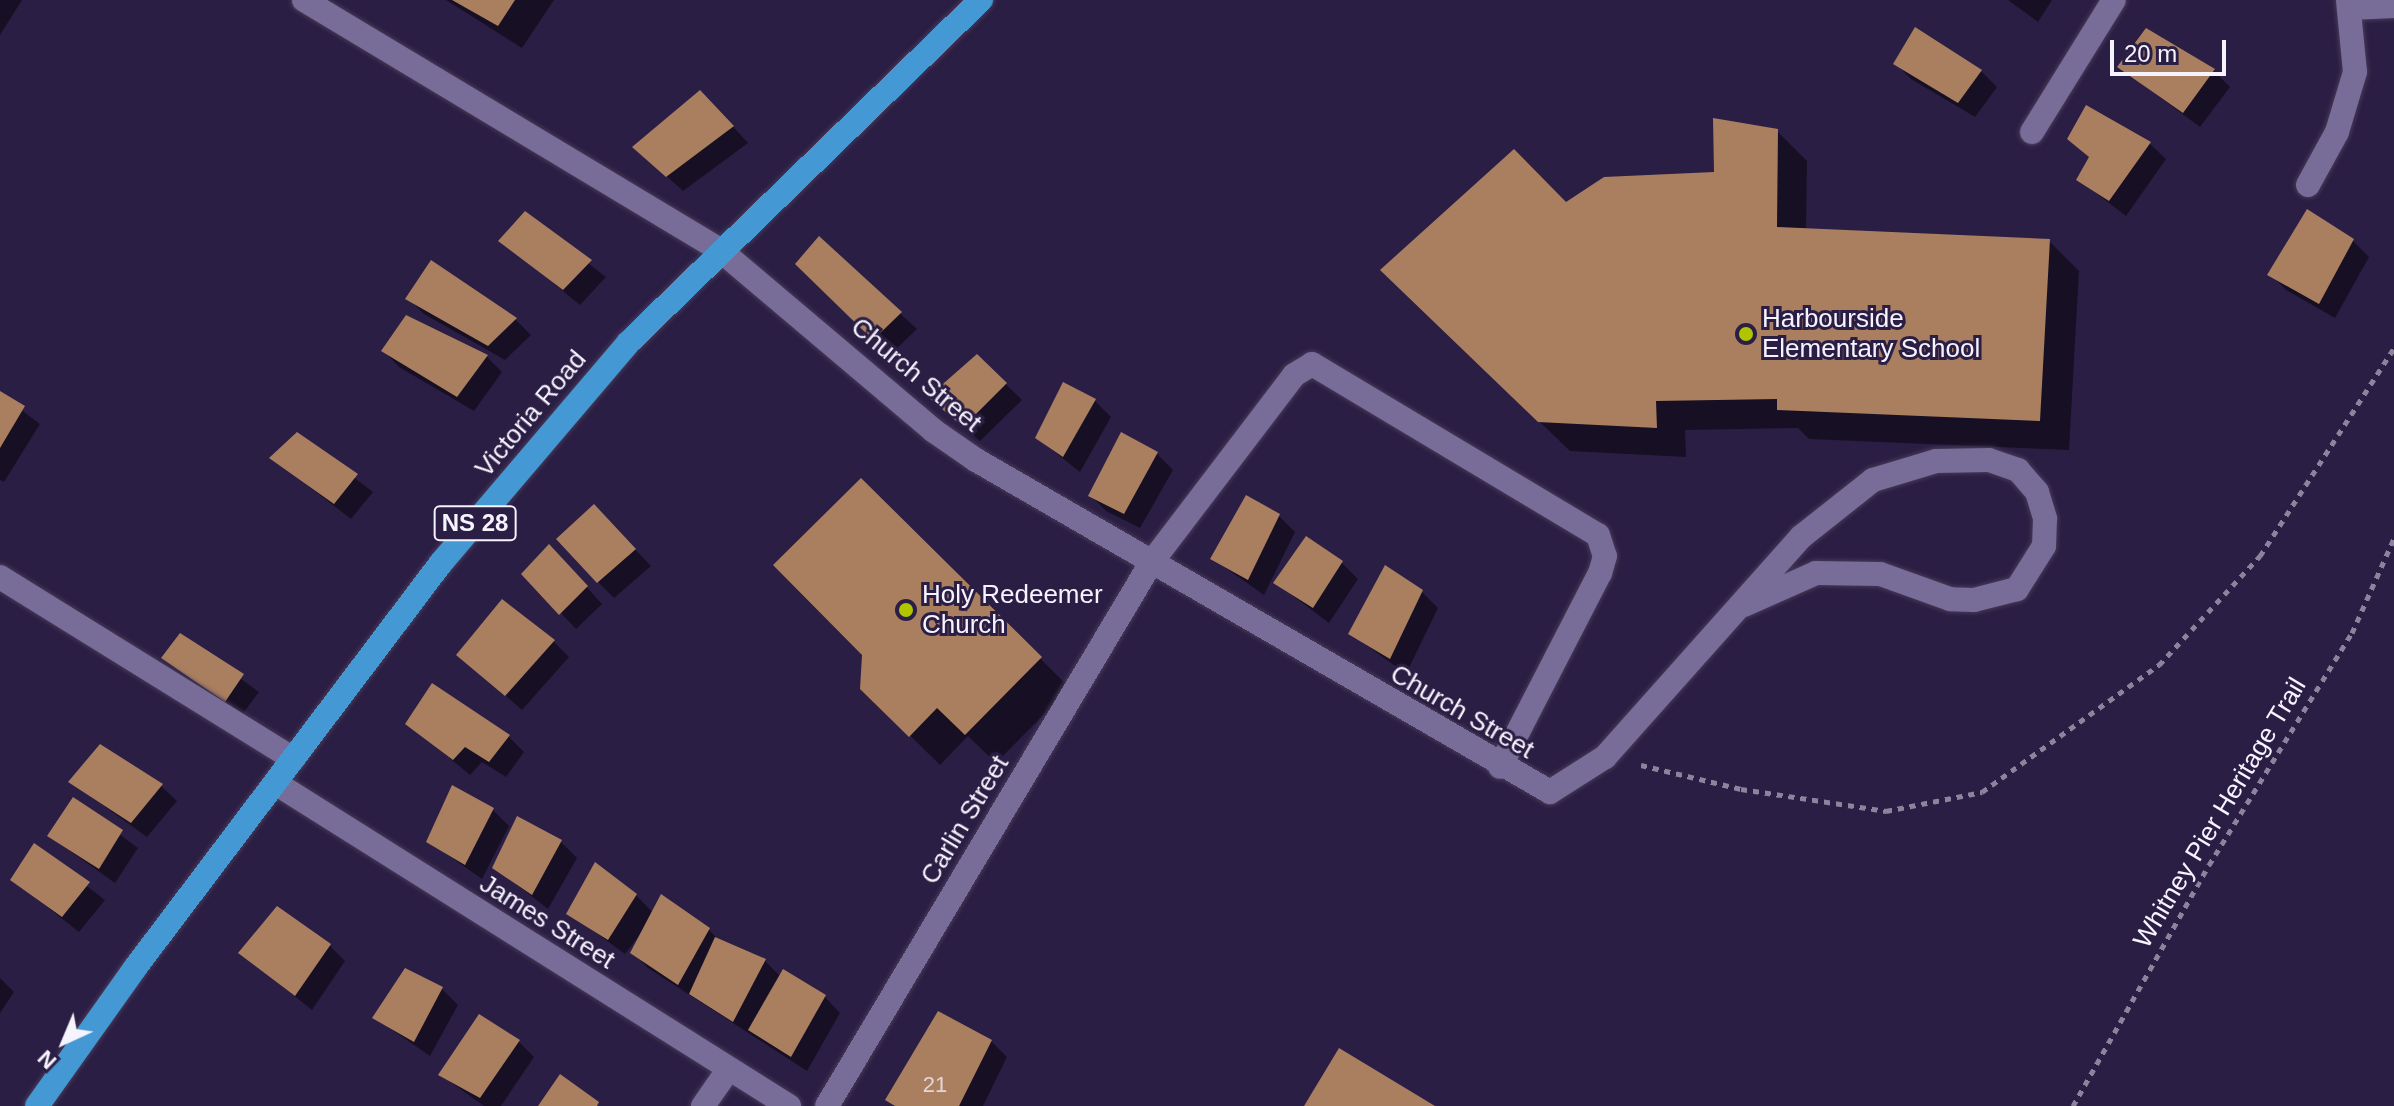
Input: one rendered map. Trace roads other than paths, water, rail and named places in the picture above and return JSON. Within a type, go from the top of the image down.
[{"type":"main road","name":"Victoria Road","points":[[37,1106],[135,968],[456,545],[629,342],[720,250],[981,0]]},
{"type":"street","name":"Church Street","points":[[304,0],[720,250],[934,431],[1151,563],[1500,767],[1550,792],[1605,757],[1744,605]]},
{"type":"street","points":[[2032,132],[2114,0]]},
{"type":"street","points":[[2308,185],[2337,132],[2355,72],[2349,4],[2394,6]]},
{"type":"street","name":"Carlin Street","points":[[827,1106],[1151,563],[1294,375],[1312,364],[1330,371],[1598,535],[1605,556],[1600,573],[1500,767]]},
{"type":"street","points":[[1989,460],[2018,470],[2037,492],[2045,519],[2044,546],[2017,589],[1974,600],[1950,599],[1880,574],[1816,573],[1744,605],[1801,537],[1873,480],[1936,461],[1989,460]]},
{"type":"street","points":[[0,577],[293,759]]},
{"type":"street","name":"James Street","points":[[277,784],[789,1106]]},
{"type":"street","points":[[703,1106],[728,1070]]},
{"type":"place","name":"Harbourside Elementary School","points":[[1746,334]]},
{"type":"place","name":"Holy Redeemer Church","points":[[906,610]]}]
